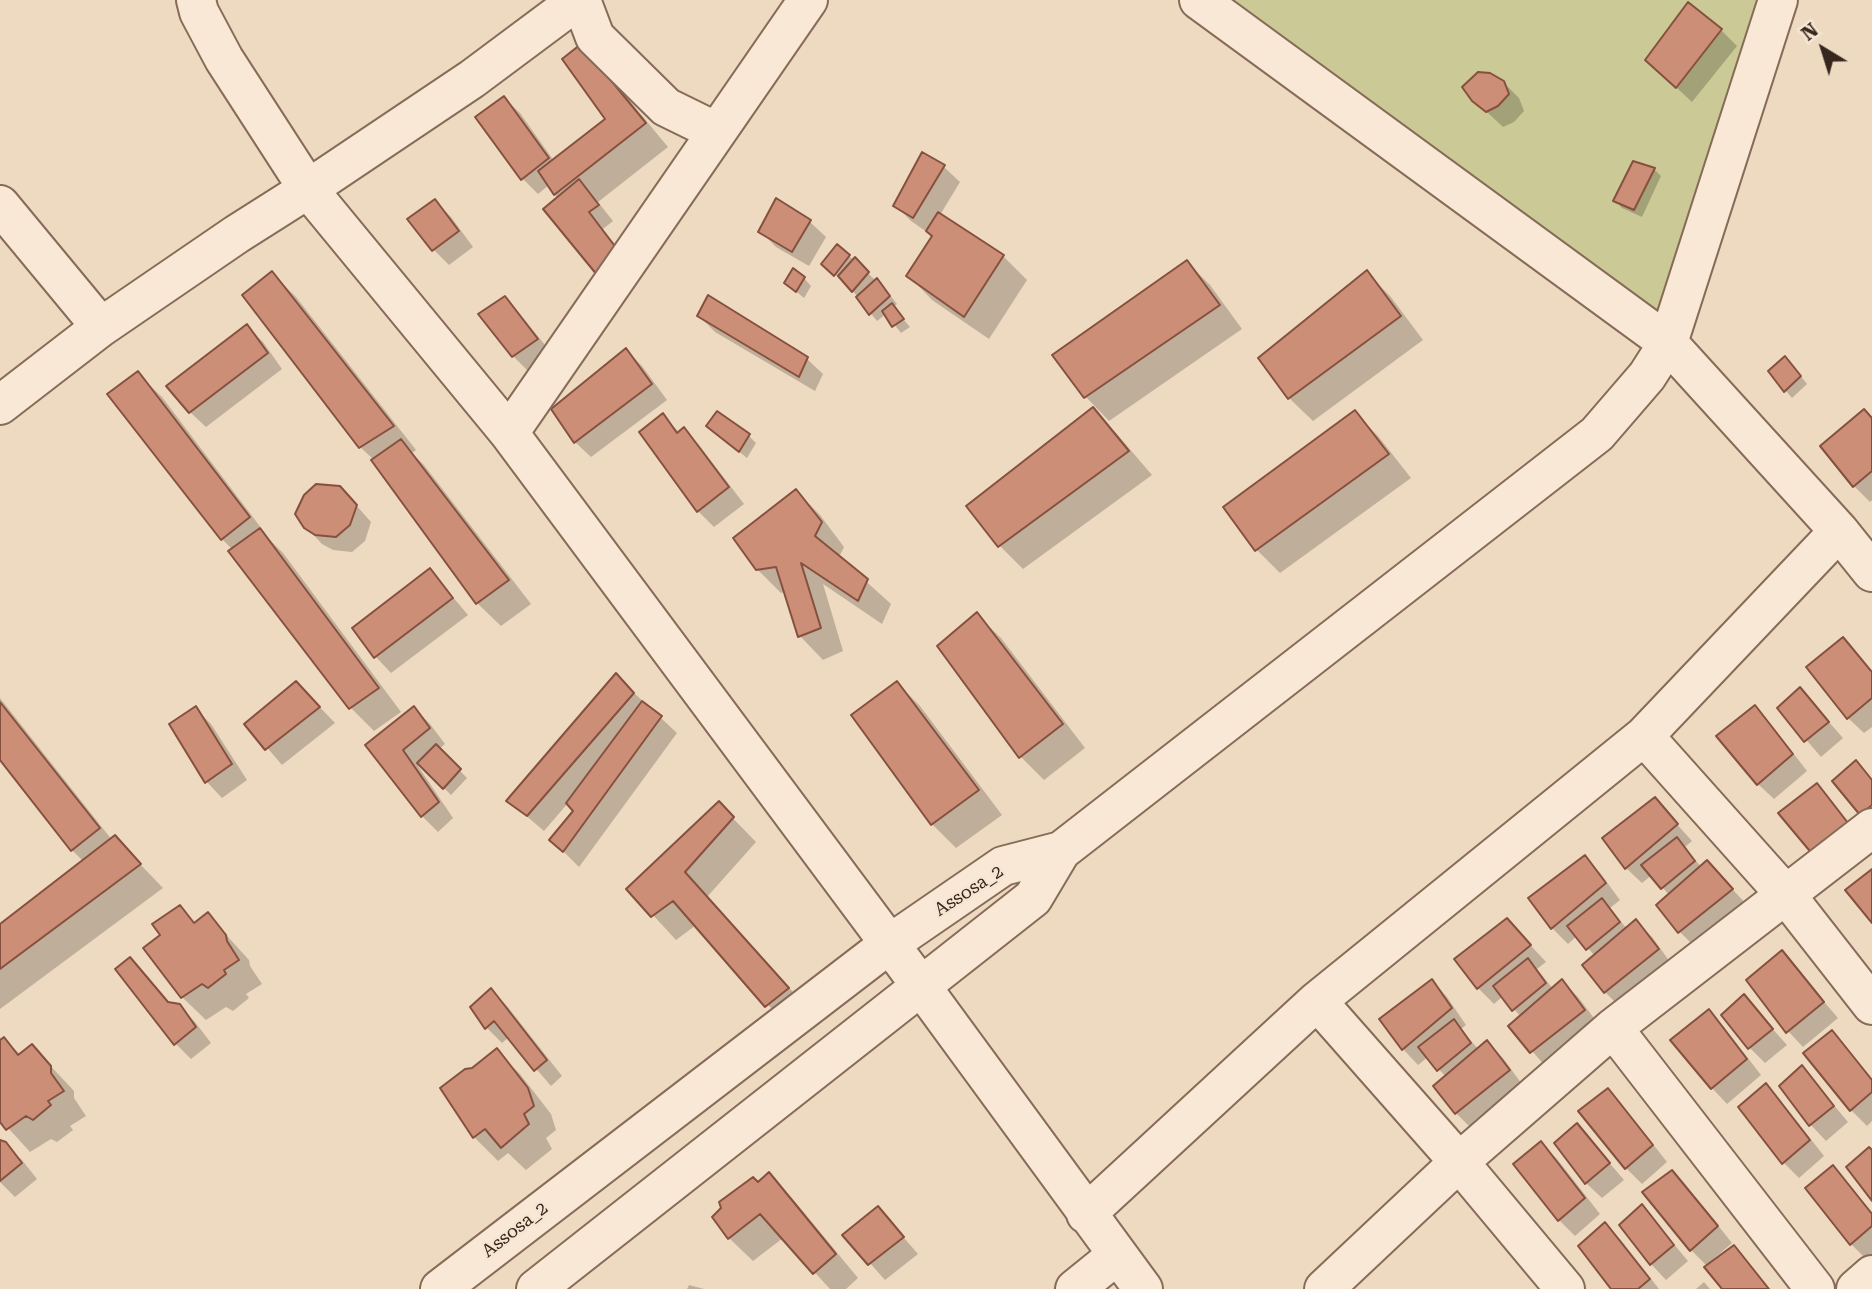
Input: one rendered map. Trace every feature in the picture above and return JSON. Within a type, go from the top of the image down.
[{"type":"street","points":[[196,0],[199,12],[224,59],[308,189],[509,433],[1143,1289]]},
{"type":"street","points":[[0,405],[101,327],[236,234],[472,79],[580,0],[595,37],[666,107],[717,132]]},
{"type":"street","points":[[509,433],[808,0]]},
{"type":"street","points":[[1199,0],[1668,343],[1839,531],[1872,572]]},
{"type":"street","points":[[536,1289],[1033,898],[1061,852],[1597,434],[1647,376],[1668,343],[1779,0]]},
{"type":"street","points":[[0,205],[101,327]]},
{"type":"street","points":[[1086,1214],[1317,1001],[1644,736],[1839,531]]},
{"type":"street","points":[[1644,736],[1786,895],[1872,1005]]},
{"type":"street","points":[[1324,1289],[1459,1162],[1613,1028],[1872,828]]},
{"type":"street","name":"Assosa_2","points":[[440,1289],[888,945],[1003,866],[1061,852]]},
{"type":"street","points":[[1317,1001],[1459,1162],[1565,1289]]},
{"type":"street","points":[[1613,1028],[1815,1289]]},
{"type":"street","points":[[1075,1289],[1117,1255]]},
{"type":"street","points":[[1856,1289],[1872,1275]]},
{"type":"shaded area","points":[[1199,0],[1778,0],[1660,339]]},
{"type":"building","points":[[1688,2],[1722,29],[1676,88],[1645,60]]},
{"type":"building","points":[[581,44],[646,123],[554,195],[538,171],[605,119],[562,59]]},
{"type":"building","points":[[1478,72],[1490,73],[1504,81],[1509,94],[1498,106],[1486,112],[1472,101],[1462,87]]},
{"type":"building","points":[[504,96],[549,158],[521,180],[475,117]]},
{"type":"building","points":[[922,152],[945,165],[913,218],[893,206]]},
{"type":"building","points":[[1633,161],[1655,168],[1634,210],[1613,201]]},
{"type":"building","points":[[579,179],[599,205],[589,212],[626,261],[602,281],[543,209]]},
{"type":"building","points":[[776,198],[811,220],[792,252],[758,232]]},
{"type":"building","points":[[435,199],[459,231],[432,251],[407,219]]},
{"type":"building","points":[[938,212],[1004,255],[964,317],[906,276],[932,236],[926,231]]},
{"type":"building","points":[[837,244],[850,255],[834,276],[821,264]]},
{"type":"building","points":[[855,257],[869,272],[852,292],[838,276]]},
{"type":"building","points":[[1187,260],[1220,305],[1084,398],[1052,355]]},
{"type":"building","points":[[793,268],[805,277],[796,292],[784,283]]},
{"type":"building","points":[[1367,270],[1401,316],[1288,399],[1258,358]]},
{"type":"building","points":[[272,271],[394,426],[359,448],[242,295]]},
{"type":"building","points":[[877,278],[890,296],[869,315],[856,297]]},
{"type":"building","points":[[708,295],[808,357],[799,377],[697,316]]},
{"type":"building","points":[[505,296],[538,339],[512,357],[478,314]]},
{"type":"building","points":[[892,303],[904,319],[892,327],[882,311]]},
{"type":"building","points":[[247,324],[268,353],[189,413],[166,386]]},
{"type":"building","points":[[626,348],[652,384],[574,443],[551,409]]},
{"type":"building","points":[[1785,356],[1801,376],[1784,392],[1768,371]]},
{"type":"building","points":[[138,371],[250,517],[221,540],[107,394]]},
{"type":"building","points":[[1093,407],[1129,451],[998,547],[966,506]]},
{"type":"building","points":[[1864,409],[1872,418],[1872,471],[1853,487],[1820,446]]},
{"type":"building","points":[[1355,410],[1389,454],[1255,551],[1223,507]]},
{"type":"building","points":[[717,411],[750,434],[739,452],[706,426]]},
{"type":"building","points":[[663,413],[677,433],[684,427],[729,487],[697,512],[639,432]]},
{"type":"building","points":[[401,439],[509,580],[476,604],[371,460]]},
{"type":"building","points":[[316,484],[340,486],[357,505],[350,525],[336,537],[315,535],[304,528],[295,514],[304,495]]},
{"type":"building","points":[[796,489],[822,522],[815,536],[868,579],[858,601],[801,563],[821,628],[798,637],[776,567],[756,570],[733,538]]},
{"type":"building","points":[[260,528],[379,688],[349,709],[228,551]]},
{"type":"building","points":[[430,568],[453,598],[374,658],[352,628]]},
{"type":"building","points":[[977,612],[1063,724],[1019,758],[937,646]]},
{"type":"building","points":[[1843,637],[1872,672],[1872,698],[1847,719],[1806,667]]},
{"type":"building","points":[[616,673],[634,693],[527,816],[506,801]]},
{"type":"building","points":[[296,681],[320,707],[265,750],[244,724]]},
{"type":"building","points":[[897,681],[979,790],[931,825],[851,715]]},
{"type":"building","points":[[1800,687],[1829,722],[1804,742],[1777,708]]},
{"type":"building","points":[[642,701],[662,716],[563,852],[549,840],[573,811],[566,803]]},
{"type":"building","points":[[0,702],[100,828],[71,851],[0,760]]},
{"type":"building","points":[[1755,705],[1793,754],[1757,785],[1716,736]]},
{"type":"building","points":[[196,706],[232,764],[205,783],[169,724]]},
{"type":"building","points":[[414,706],[430,728],[403,750],[439,802],[421,817],[365,745]]},
{"type":"building","points":[[436,744],[461,769],[443,789],[417,763]]},
{"type":"building","points":[[1856,760],[1872,780],[1872,805],[1860,815],[1832,781]]},
{"type":"building","points":[[1817,783],[1855,832],[1819,862],[1778,813]]},
{"type":"building","points":[[1655,797],[1678,824],[1625,869],[1602,838]]},
{"type":"building","points":[[719,801],[734,817],[685,872],[789,988],[765,1007],[673,901],[651,917],[626,889]]},
{"type":"building","points":[[115,835],[141,864],[0,969],[0,924]]},
{"type":"building","points":[[1677,837],[1695,861],[1661,889],[1641,865]]},
{"type":"building","points":[[1585,855],[1606,883],[1551,929],[1528,898]]},
{"type":"building","points":[[1707,860],[1733,889],[1678,933],[1656,905]]},
{"type":"building","points":[[1872,869],[1872,923],[1845,890]]},
{"type":"building","points":[[1602,898],[1620,922],[1586,950],[1567,926]]},
{"type":"building","points":[[180,905],[194,923],[208,912],[226,935],[239,960],[224,970],[226,974],[208,988],[202,984],[181,998],[143,948],[160,935],[152,924]]},
{"type":"building","points":[[1507,918],[1531,945],[1477,989],[1454,959]]},
{"type":"building","points":[[1636,919],[1659,949],[1604,993],[1582,965]]},
{"type":"building","points":[[1782,950],[1824,1002],[1786,1033],[1746,980]]},
{"type":"building","points":[[130,957],[168,1002],[180,1004],[196,1027],[174,1045],[115,969]]},
{"type":"building","points":[[1528,958],[1546,983],[1512,1011],[1493,986]]},
{"type":"building","points":[[1432,979],[1452,1008],[1402,1050],[1379,1019]]},
{"type":"building","points":[[1562,979],[1585,1010],[1530,1053],[1508,1026]]},
{"type":"building","points":[[491,988],[547,1060],[534,1071],[494,1021],[485,1029],[470,1007]]},
{"type":"building","points":[[1744,994],[1773,1029],[1748,1049],[1721,1015]]},
{"type":"building","points":[[1709,1009],[1747,1059],[1711,1089],[1670,1040]]},
{"type":"building","points":[[1454,1019],[1471,1043],[1437,1071],[1418,1047]]},
{"type":"building","points":[[1832,1030],[1872,1080],[1872,1092],[1850,1111],[1803,1053]]},
{"type":"building","points":[[4,1037],[18,1055],[32,1044],[51,1066],[51,1073],[64,1091],[48,1101],[51,1105],[33,1120],[26,1116],[6,1130],[0,1122],[0,1040]]},
{"type":"building","points":[[1487,1040],[1510,1070],[1455,1114],[1433,1086]]},
{"type":"building","points":[[497,1048],[528,1088],[534,1106],[524,1114],[529,1124],[501,1148],[485,1129],[473,1138],[440,1088]]},
{"type":"building","points":[[1802,1065],[1834,1106],[1809,1126],[1779,1086]]},
{"type":"building","points":[[1766,1083],[1810,1140],[1782,1164],[1738,1107]]},
{"type":"building","points":[[1608,1088],[1653,1145],[1625,1169],[1578,1111]]},
{"type":"building","points":[[1577,1123],[1610,1163],[1585,1184],[1554,1143]]},
{"type":"building","points":[[0,1140],[6,1142],[22,1163],[0,1181]]},
{"type":"building","points":[[1541,1141],[1585,1198],[1558,1221],[1513,1164]]},
{"type":"building","points":[[1869,1147],[1872,1150],[1872,1201],[1846,1167]]},
{"type":"building","points":[[1833,1165],[1872,1214],[1872,1226],[1850,1245],[1805,1188]]},
{"type":"building","points":[[1672,1170],[1718,1226],[1690,1251],[1642,1192]]},
{"type":"building","points":[[769,1172],[836,1254],[813,1274],[760,1214],[728,1239],[712,1217],[721,1208],[719,1202],[753,1177],[758,1182]]},
{"type":"building","points":[[1642,1204],[1674,1245],[1650,1265],[1619,1225]]},
{"type":"building","points":[[878,1206],[904,1237],[868,1265],[842,1235]]},
{"type":"building","points":[[1605,1222],[1650,1279],[1638,1289],[1611,1289],[1578,1246]]},
{"type":"building","points":[[1734,1245],[1769,1289],[1722,1289],[1704,1267]]}]
